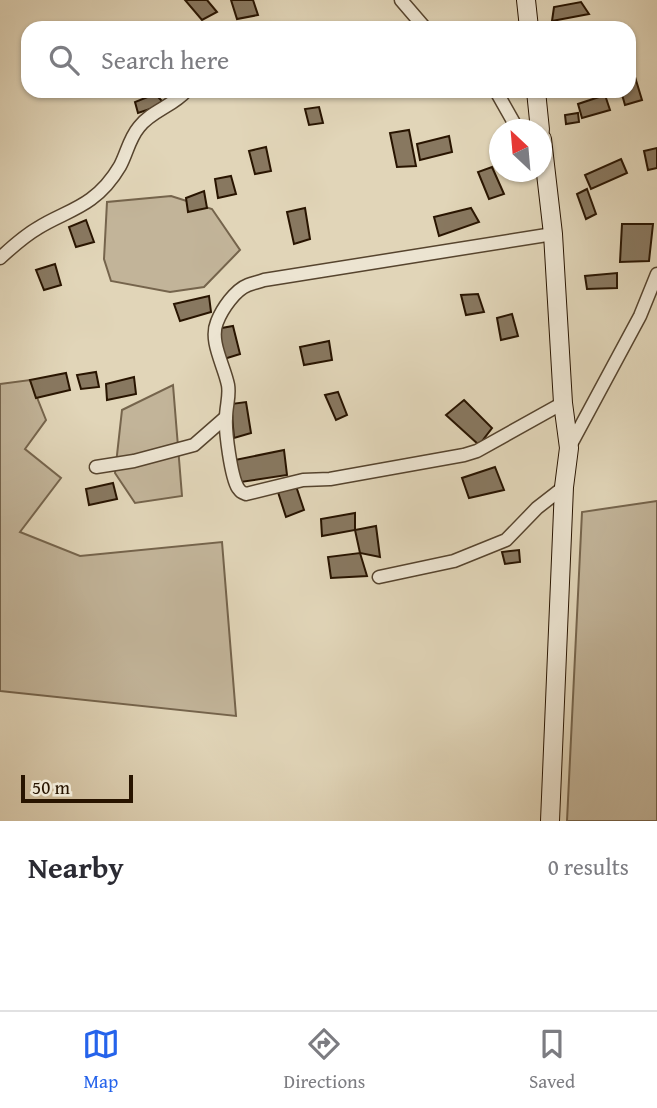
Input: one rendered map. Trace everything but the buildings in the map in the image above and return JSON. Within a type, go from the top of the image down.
[{"type":"main road","points":[[526,0],[528,21]]},
{"type":"main road","points":[[537,98],[539,119]]},
{"type":"main road","points":[[545,182],[553,234],[569,448],[564,487],[550,821]]},
{"type":"street","points":[[401,0],[419,21]]},
{"type":"street","points":[[0,258],[38,228],[91,200],[119,167],[139,127],[149,117],[179,98]]},
{"type":"street","points":[[500,98],[513,119]]},
{"type":"street","points":[[553,234],[246,285],[225,308],[213,335],[228,387],[226,417],[236,485],[246,494],[303,480],[330,479],[401,468],[464,455],[484,448],[564,403]]},
{"type":"street","points":[[569,448],[640,316],[657,274]]},
{"type":"street","points":[[96,467],[134,461],[194,445],[226,417]]},
{"type":"street","points":[[379,577],[454,561],[506,540],[537,508],[564,487]]},
{"type":"shaded area","points":[[171,196],[212,209],[240,250],[204,287],[170,292],[111,281],[104,259],[107,202]]},
{"type":"shaded area","points":[[30,380],[46,420],[25,449],[61,478],[20,532],[80,556],[222,542],[236,716],[0,691],[0,384]]},
{"type":"shaded area","points":[[173,385],[182,496],[135,503],[115,473],[122,410]]},
{"type":"shaded area","points":[[657,501],[657,821],[567,821],[582,512]]}]
